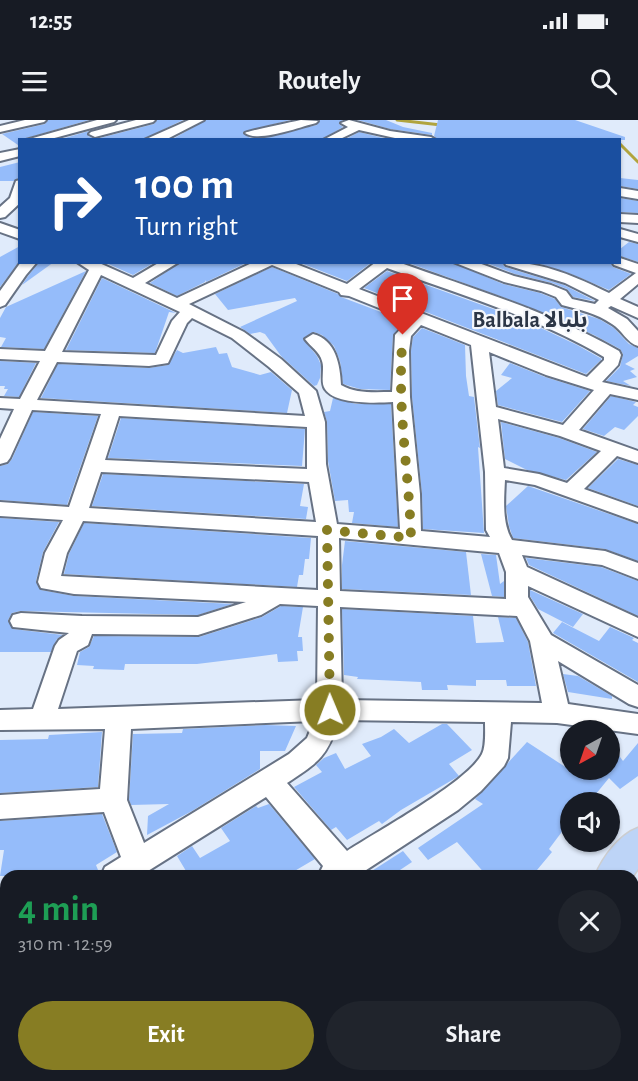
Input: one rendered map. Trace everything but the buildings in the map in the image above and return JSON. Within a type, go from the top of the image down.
[{"type":"main road","points":[[617,870],[637,847]]},
{"type":"street","points":[[0,129],[40,120]]},
{"type":"street","points":[[39,138],[110,120]]},
{"type":"street","points":[[77,138],[122,123],[149,120]]},
{"type":"street","points":[[157,138],[198,120]]},
{"type":"street","points":[[242,138],[270,120]]},
{"type":"street","points":[[251,133],[271,133],[291,125],[312,121]]},
{"type":"street","points":[[331,138],[352,124],[400,138]]},
{"type":"street","points":[[621,192],[638,195]]},
{"type":"street","points":[[0,200],[18,199]]},
{"type":"street","points":[[0,214],[18,199]]},
{"type":"street","points":[[621,218],[638,219]]},
{"type":"street","points":[[621,263],[638,269]]},
{"type":"street","points":[[0,302],[28,264]]},
{"type":"street","points":[[133,284],[168,264]]},
{"type":"street","points":[[239,264],[251,269]]},
{"type":"street","points":[[0,354],[149,361],[162,359],[184,308],[262,264]]},
{"type":"street","points":[[281,264],[346,292],[598,386],[638,395]]},
{"type":"street","points":[[297,272],[311,264]]},
{"type":"street","points":[[346,292],[385,264]]},
{"type":"street","points":[[389,264],[537,317],[613,355],[598,386],[567,432]]},
{"type":"street","points":[[466,264],[509,279],[546,288],[561,294],[567,302],[603,304],[638,313]]},
{"type":"street","points":[[2,452],[51,356],[92,265],[238,335],[307,391],[316,422],[316,464],[327,530],[330,710],[318,744],[298,762],[269,781],[126,869],[113,800],[119,719]]},
{"type":"street","points":[[486,297],[509,279],[518,265],[570,280],[603,304],[638,341]]},
{"type":"street","points":[[603,304],[638,277]]},
{"type":"street","points":[[411,538],[410,494],[401,398],[403,335],[418,319]]},
{"type":"street","points":[[313,339],[332,360],[332,387],[338,392],[348,395],[401,398]]},
{"type":"street","points":[[479,342],[495,472],[494,522],[517,572],[517,598],[536,626],[542,641],[557,713]]},
{"type":"street","points":[[0,403],[316,422]]},
{"type":"street","points":[[112,409],[77,513],[50,564],[49,582],[139,590],[522,608]]},
{"type":"street","points":[[488,410],[567,432],[638,457]]},
{"type":"street","points":[[570,491],[614,448]]},
{"type":"street","points":[[94,466],[319,476]]},
{"type":"street","points":[[495,472],[539,480],[638,515]]},
{"type":"street","points":[[0,509],[327,530],[507,546],[605,558],[638,571]]},
{"type":"street","points":[[517,572],[638,628]]},
{"type":"street","points":[[42,720],[67,646],[80,639],[73,625],[74,586]]},
{"type":"street","points":[[130,626],[139,590]]},
{"type":"street","points":[[21,621],[73,625],[198,626],[253,609],[276,596]]},
{"type":"street","points":[[542,641],[594,669],[638,697]]},
{"type":"street","points":[[0,720],[119,719],[330,710],[557,713],[638,724]]},
{"type":"street","points":[[341,870],[448,802],[472,783],[495,758],[499,712]]},
{"type":"street","points":[[269,781],[336,870]]},
{"type":"street","points":[[0,807],[113,800]]},
{"type":"waterway","points":[[397,120],[441,125]]},
{"type":"waterway","points":[[621,145],[638,162]]},
{"type":"district","name":"Balbala بلبالا","points":[[530,320]]},
{"type":"route","points":[[330,710],[327,530],[411,538],[410,494],[401,398],[403,335]]}]
